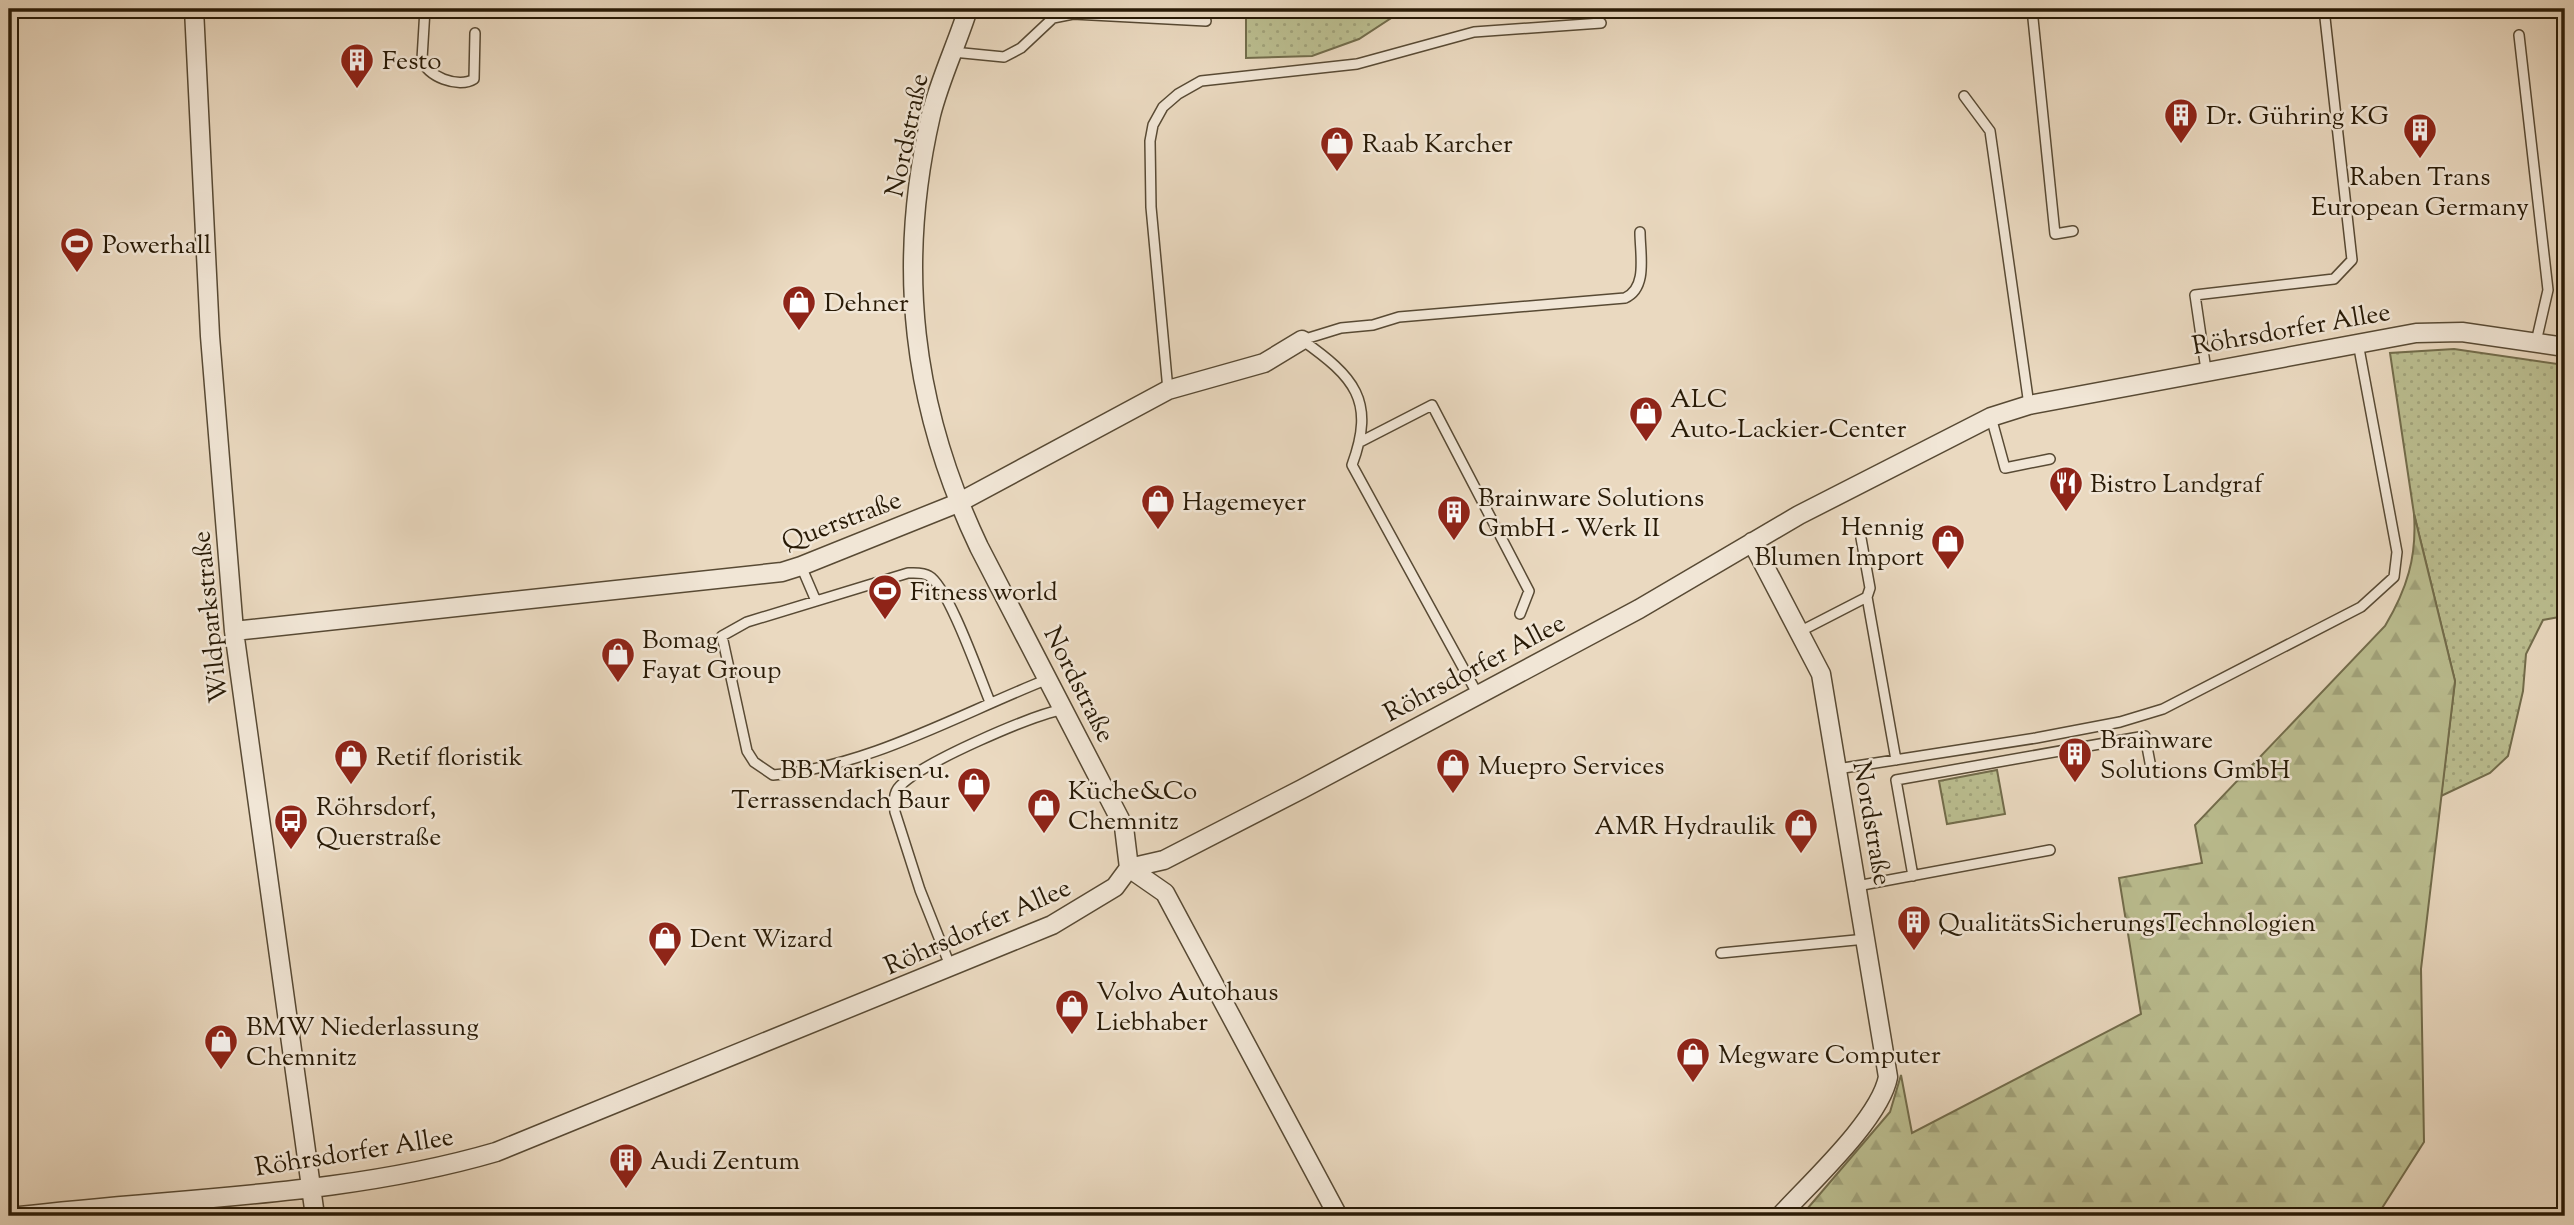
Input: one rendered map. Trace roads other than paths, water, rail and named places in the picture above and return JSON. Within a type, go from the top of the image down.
[{"type":"street","name":"Wildparkstraße","points":[[194,9],[210,336],[234,631],[315,1216]]},
{"type":"street","name":"Nordstraße","points":[[968,9],[932,113],[911,253],[916,335],[930,418],[958,503],[1124,827],[1129,869]]},
{"type":"street","name":"Röhrsdorfer Allee","points":[[20,1216],[311,1188],[457,1164],[496,1152],[951,968],[1052,925],[1115,887],[1129,869],[1164,860],[1639,609],[1752,542],[1992,417],[2029,405],[2416,333],[2451,332],[2565,347]]},
{"type":"street","name":"Querstraße","points":[[234,631],[782,572],[958,503],[1168,390],[1264,363],[1303,340]]},
{"type":"street","name":"Nordstraße","points":[[1752,542],[1821,674],[1888,1076],[1885,1093],[1870,1116],[1780,1216]]},
{"type":"street","points":[[1129,869],[1165,893],[1338,1216]]},
{"type":"lane","points":[[425,9],[422,58],[423,66],[432,75],[464,83],[474,79],[475,33]]},
{"type":"lane","points":[[2032,9],[2055,234],[2073,231]]},
{"type":"lane","points":[[2206,370],[2195,295],[2334,279],[2352,260],[2324,9]]},
{"type":"lane","points":[[953,52],[1004,57],[1021,48],[1054,18],[1073,14],[1206,21]]},
{"type":"lane","points":[[1168,390],[1151,207],[1150,141],[1153,125],[1163,107],[1178,94],[1202,81],[1357,64],[1474,32],[1601,23]]},
{"type":"lane","points":[[2519,34],[2548,290],[2536,342]]},
{"type":"lane","points":[[1964,96],[1990,131],[2029,405]]},
{"type":"lane","points":[[1303,340],[1341,328],[1373,325],[1399,317],[1625,298],[1637,288],[1640,277],[1640,232]]},
{"type":"lane","points":[[1303,340],[1339,367],[1356,392],[1361,411],[1360,442],[1352,465],[1478,695]]},
{"type":"lane","points":[[1836,769],[2036,738],[2147,715],[2294,644],[2361,607],[2384,590],[2394,577],[2397,552],[2358,343]]},
{"type":"lane","points":[[1360,442],[1432,405],[1529,591],[1520,614]]},
{"type":"lane","points":[[1992,417],[2004,468],[2050,459]]},
{"type":"lane","points":[[1861,538],[1870,588],[1867,597],[1896,760]]},
{"type":"lane","points":[[801,566],[816,601]]},
{"type":"lane","points":[[990,702],[944,592],[929,576],[908,573],[747,622],[722,636],[747,751],[763,771],[772,775],[811,772],[901,741],[1048,679]]},
{"type":"lane","points":[[1799,632],[1867,597]]},
{"type":"lane","points":[[951,968],[920,890],[895,812],[894,798],[898,787],[919,772],[978,743],[1038,715],[1064,709]]},
{"type":"lane","points":[[1913,876],[1896,779],[2145,736],[2151,768]]},
{"type":"lane","points":[[1857,886],[2050,850]]},
{"type":"lane","points":[[1721,953],[1866,939]]},
{"type":"place","name":"Festo","points":[[357,90]]},
{"type":"place","name":"Dr. Gühring KG","points":[[2181,145]]},
{"type":"place","name":"Raben Trans European Germany","points":[[2420,160]]},
{"type":"place","name":"Raab Karcher","points":[[1337,173]]},
{"type":"place","name":"Powerhall","points":[[77,274]]},
{"type":"place","name":"Dehner","points":[[799,332]]},
{"type":"place","name":"ALC Auto-Lackier-Center","points":[[1646,443]]},
{"type":"place","name":"Bistro Landgraf","points":[[2066,513]]},
{"type":"place","name":"Hagemeyer","points":[[1158,531]]},
{"type":"place","name":"Brainware Solutions GmbH - Werk II","points":[[1454,542]]},
{"type":"place","name":"Hennig Blumen Import","points":[[1948,571]]},
{"type":"place","name":"Fitness world","points":[[885,621]]},
{"type":"place","name":"Bomag Fayat Group","points":[[618,684]]},
{"type":"place","name":"Brainware Solutions GmbH","points":[[2075,784]]},
{"type":"place","name":"Retif floristik","points":[[351,786]]},
{"type":"place","name":"Muepro Services","points":[[1453,795]]},
{"type":"place","name":"BB Markisen u. Terrassendach Baur","points":[[974,814]]},
{"type":"place","name":"Küche&Co Chemnitz","points":[[1044,835]]},
{"type":"place","name":"Röhrsdorf, Querstraße","points":[[291,851]]},
{"type":"place","name":"AMR Hydraulik","points":[[1801,855]]},
{"type":"place","name":"QualitätsSicherungsTechnologien","points":[[1914,952]]},
{"type":"place","name":"Dent Wizard","points":[[665,968]]},
{"type":"place","name":"Volvo Autohaus Liebhaber","points":[[1072,1036]]},
{"type":"place","name":"BMW Niederlassung Chemnitz","points":[[221,1071]]},
{"type":"place","name":"Megware Computer","points":[[1693,1084]]},
{"type":"place","name":"Audi Zentum","points":[[626,1190]]}]
